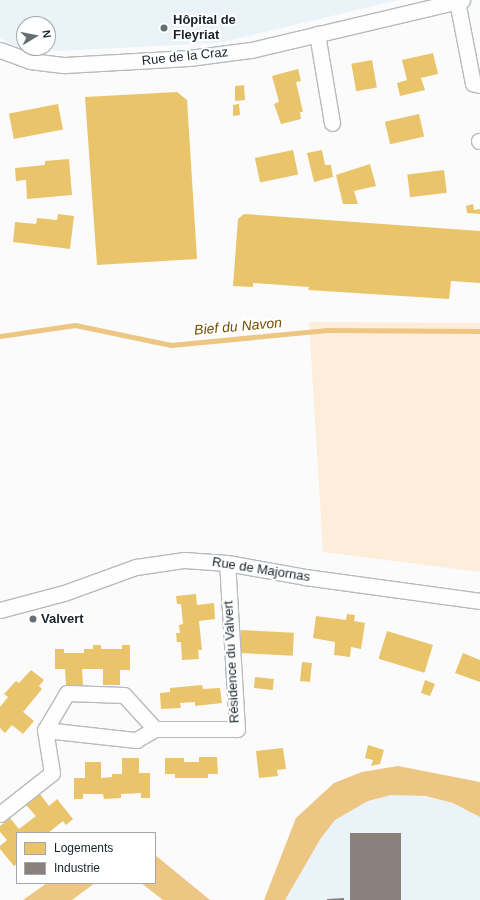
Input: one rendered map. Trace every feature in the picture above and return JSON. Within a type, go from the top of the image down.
[{"type":"street","name":"Rue de la Craz","points":[[0,50],[30,61],[65,66],[104,64],[251,50],[459,1]]},
{"type":"street","points":[[459,1],[473,83],[480,85]]},
{"type":"street","points":[[317,34],[332,123]]},
{"type":"street","name":"Rue de Majornas","points":[[0,610],[64,593],[136,567],[184,560],[227,563],[305,577],[480,600]]},
{"type":"street","name":"Résidence du Valvert","points":[[45,730],[136,740],[155,729],[237,728],[227,563]]},
{"type":"street","points":[[0,814],[52,773],[45,730],[67,693],[124,695],[155,729]]},
{"type":"shaded area","name":"Hôpital de Fleyriat","points":[[0,0],[398,0],[219,43],[56,51],[56,16],[16,16],[16,45],[12,45],[0,38]]},
{"type":"shaded area","points":[[309,322],[480,323],[480,572],[323,552]]},
{"type":"shaded area","points":[[398,766],[480,782],[480,817],[453,803],[425,796],[391,795],[368,801],[335,820],[321,838],[285,900],[264,900],[296,818],[334,783],[362,772]]},
{"type":"shaded area","points":[[391,795],[413,795],[453,803],[480,817],[480,900],[285,900],[321,838],[335,820],[368,801]]},
{"type":"shaded area","points":[[156,856],[210,900],[163,900],[142,884],[156,884]]},
{"type":"shaded area","points":[[46,884],[94,884],[72,900],[23,900]]},
{"type":"building: Logements","points":[[433,53],[438,74],[421,78],[425,90],[400,96],[397,83],[407,80],[402,60]]},
{"type":"building: Logements","points":[[372,60],[377,88],[356,91],[351,64]]},
{"type":"building: Logements","points":[[298,69],[301,81],[296,82],[303,112],[300,112],[301,119],[281,124],[274,104],[279,102],[272,76]]},
{"type":"building: Logements","points":[[244,85],[245,100],[235,101],[235,86]]},
{"type":"building: Logements","points":[[177,92],[187,100],[197,259],[97,265],[85,97]]},
{"type":"building: Logements","points":[[58,104],[63,130],[14,139],[9,114]]},
{"type":"building: Logements","points":[[239,104],[240,115],[233,116],[233,105]]},
{"type":"building: Logements","points":[[419,114],[424,136],[390,144],[385,122]]},
{"type":"building: Logements","points":[[293,150],[298,174],[260,183],[255,158]]},
{"type":"building: Logements","points":[[322,150],[325,165],[331,165],[333,177],[314,182],[307,153]]},
{"type":"building: Logements","points":[[69,159],[72,195],[27,199],[26,180],[16,181],[15,168],[45,165],[45,161]]},
{"type":"building: Logements","points":[[370,164],[376,186],[354,191],[358,204],[343,204],[336,175]]},
{"type":"building: Logements","points":[[444,170],[447,193],[410,197],[407,175]]},
{"type":"building: Logements","points":[[473,204],[474,210],[480,209],[480,214],[467,213],[466,206]]},
{"type":"building: Logements","points":[[58,214],[74,216],[70,249],[13,242],[15,222],[36,224],[37,218],[57,220]]},
{"type":"building: Logements","points":[[244,214],[480,231],[480,283],[451,281],[449,299],[308,290],[309,287],[253,283],[253,287],[233,286],[238,219]]},
{"type":"building: Logements","points":[[196,594],[197,605],[214,603],[215,619],[199,621],[202,650],[198,650],[199,659],[182,660],[181,642],[177,642],[176,633],[180,633],[179,625],[183,624],[181,604],[177,604],[176,596]]},
{"type":"building: Logements","points":[[347,614],[355,615],[354,621],[365,623],[361,649],[351,647],[350,657],[334,655],[335,642],[313,638],[316,616],[346,620]]},
{"type":"building: Logements","points":[[241,630],[294,633],[293,656],[240,653]]},
{"type":"building: Logements","points":[[387,631],[433,645],[424,673],[379,659]]},
{"type":"building: Logements","points":[[93,645],[101,645],[101,649],[122,649],[122,645],[130,645],[130,670],[120,670],[120,685],[103,685],[103,669],[82,669],[83,685],[66,685],[65,669],[55,669],[55,649],[64,649],[64,653],[84,653],[84,649],[93,649]]},
{"type":"building: Logements","points":[[463,653],[480,660],[480,682],[455,673]]},
{"type":"building: Logements","points":[[302,662],[312,663],[310,682],[300,681]]},
{"type":"building: Logements","points":[[31,670],[44,680],[39,686],[42,689],[23,712],[34,721],[23,734],[12,725],[5,733],[0,728],[0,707],[8,697],[4,694],[16,681],[19,683]]},
{"type":"building: Logements","points":[[255,677],[274,679],[273,690],[254,688]]},
{"type":"building: Logements","points":[[425,680],[435,684],[430,696],[421,693]]},
{"type":"building: Logements","points":[[202,685],[203,689],[220,688],[222,703],[195,706],[195,702],[180,703],[181,708],[161,709],[160,693],[170,692],[170,688]]},
{"type":"building: Logements","points":[[368,745],[384,750],[380,764],[371,766],[373,760],[365,758]]},
{"type":"building: Logements","points":[[283,748],[286,769],[277,770],[278,776],[259,778],[256,751]]},
{"type":"building: Logements","points":[[199,757],[217,757],[218,774],[208,774],[208,778],[175,778],[175,774],[165,774],[165,758],[184,758],[184,762],[199,762]]},
{"type":"building: Logements","points":[[122,758],[139,758],[139,773],[150,773],[150,798],[141,798],[141,793],[121,794],[121,798],[104,799],[103,794],[83,794],[83,799],[74,799],[74,778],[85,778],[85,762],[101,762],[101,778],[112,777],[112,774],[122,774]]},
{"type":"building: Logements","points":[[40,794],[49,806],[57,799],[73,819],[66,825],[63,821],[49,832],[16,832],[16,865],[14,866],[0,849],[0,846],[7,840],[0,832],[0,826],[10,818],[19,829],[36,816],[26,805]]},
{"type":"building: Industrie","points":[[350,833],[401,833],[401,900],[350,900]]},
{"type":"building: Industrie","points":[[344,898],[344,900],[327,900],[327,899]]},
{"type":"waterway","name":"Bief du Navon","points":[[0,336],[75,325],[171,345],[327,330],[480,331]]},
{"type":"place","name":"Hôpital de Fleyriat","points":[[164,28]]},
{"type":"place","name":"Valvert","points":[[33,619]]}]
